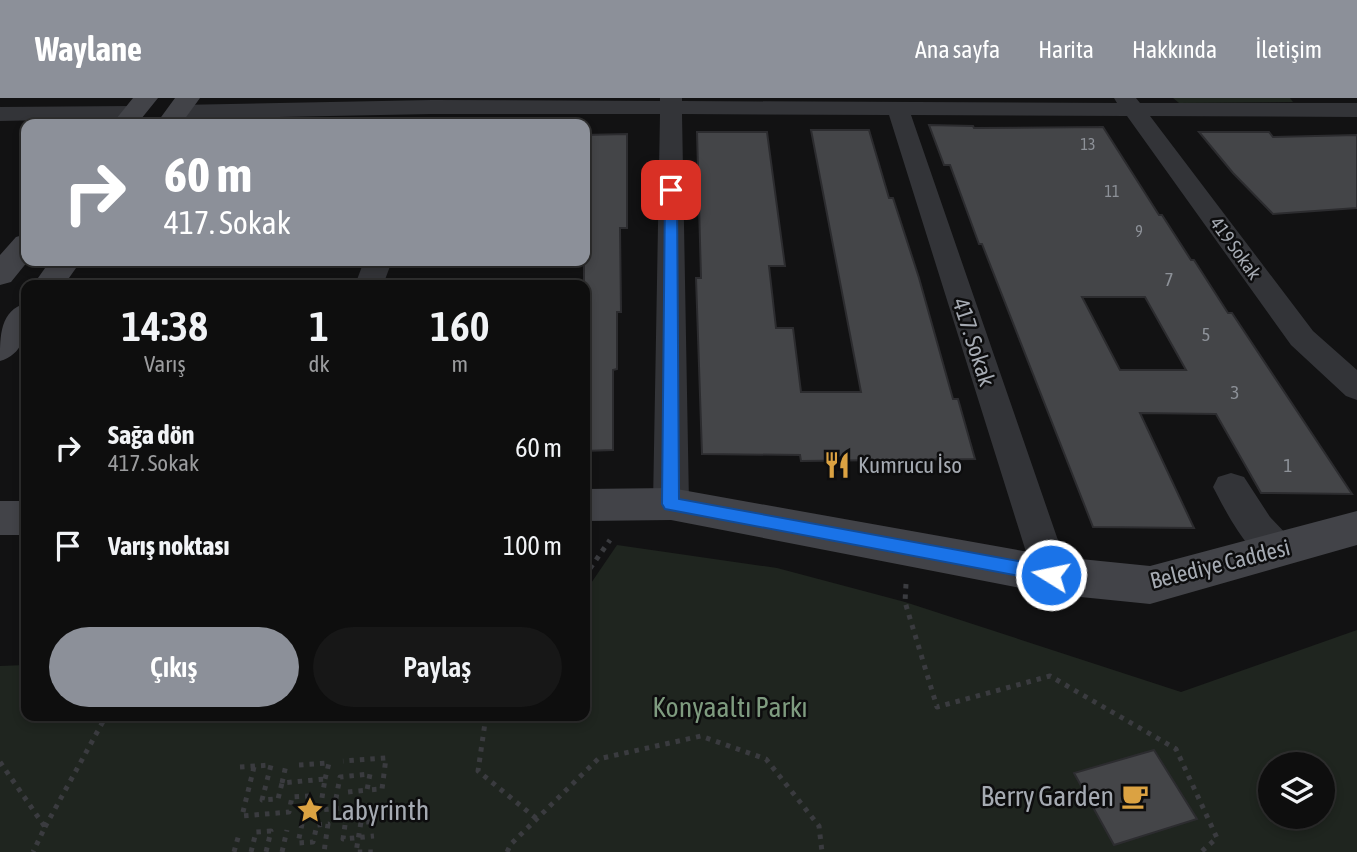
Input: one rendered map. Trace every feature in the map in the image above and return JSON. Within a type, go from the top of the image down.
[{"type":"main road","points":[[0,275],[21,249]]},
{"type":"main road","points":[[0,349],[21,321]]},
{"type":"main road","name":"Belediye Caddesi","points":[[590,505],[671,504],[1051,575],[1150,585],[1357,528]]},
{"type":"main road","points":[[0,518],[21,518]]},
{"type":"street","points":[[671,104],[671,504]]},
{"type":"street","points":[[178,111],[429,115],[671,104],[898,109],[1130,104],[1357,110]]},
{"type":"street","name":"419 Sokak","points":[[1130,104],[1302,338],[1357,388]]},
{"type":"street","name":"417. Sokak","points":[[898,109],[1051,575]]},
{"type":"street","points":[[0,114],[134,112]]},
{"type":"street","points":[[1231,487],[1257,528],[1276,550]]},
{"type":"path","points":[[908,548],[905,602],[937,708],[1050,676],[1176,749],[1217,838],[1201,852]]},
{"type":"path","points":[[33,852],[103,721]]},
{"type":"path","points":[[485,721],[478,771],[537,819]]},
{"type":"path","points":[[507,852],[598,759],[701,736],[766,759],[819,826],[822,852]]},
{"type":"path","points":[[343,761],[386,758],[382,789],[348,792]]},
{"type":"path","points":[[0,762],[45,827]]},
{"type":"path","points":[[299,765],[328,763],[320,810],[377,805],[374,821],[361,822],[356,852],[374,852]]},
{"type":"path","points":[[240,768],[271,765],[262,800],[278,799],[286,765]]},
{"type":"path","points":[[254,766],[242,816],[289,812],[292,797],[307,796],[298,843],[313,842],[317,825],[328,824],[324,852]]},
{"type":"path","points":[[334,809],[340,777],[370,775],[367,790]]},
{"type":"path","points":[[282,783],[325,779]]},
{"type":"path","points":[[345,825],[343,839],[374,836]]},
{"type":"path","points":[[282,852],[287,830]]},
{"type":"path","points":[[251,852],[256,832],[271,831],[266,852]]},
{"type":"path","points":[[234,852],[239,834]]},
{"type":"green space","points":[[1173,98],[1290,98],[1293,102],[1179,103]]},
{"type":"green space","name":"Konyaaltı Parkı","points":[[617,545],[777,568],[905,602],[1181,692],[1357,630],[1357,852],[0,852],[0,666],[21,665],[21,721],[590,721],[590,585]],"holes":[[[1154,750],[1197,819],[1114,845],[1075,773]]]},
{"type":"building","points":[[929,125],[974,128],[1103,127],[1159,215],[1162,215],[1191,260],[1194,260],[1228,313],[1232,313],[1352,494],[1261,493],[1216,414],[1140,413],[1194,528],[1093,527],[950,165],[944,165]],"holes":[[[1082,297],[1145,297],[1186,370],[1120,370]]]},
{"type":"building","points":[[811,130],[869,130],[889,198],[893,198],[919,278],[953,399],[958,399],[975,459],[801,461],[800,455],[702,454],[696,278],[701,278],[697,132],[767,132],[785,266],[769,266],[776,328],[793,328],[801,392],[861,392]]},
{"type":"building","points":[[1199,132],[1269,132],[1273,137],[1357,135],[1357,208],[1273,214],[1233,173]]},
{"type":"building","points":[[627,134],[627,228],[620,228],[621,312],[617,312],[617,369],[613,370],[613,450],[590,451],[590,280],[584,280],[584,266],[590,266],[590,135]]},
{"type":"building","name":"Berry Garden","points":[[1154,750],[1197,819],[1114,845],[1074,773]]},
{"type":"place","name":"Kumrucu İso","points":[[837,465]]},
{"type":"place","name":"Berry Garden","points":[[1135,796]]},
{"type":"place","name":"Labyrinth","points":[[310,810]]},
{"type":"route","points":[[671,190],[671,504],[1051,575]]}]
